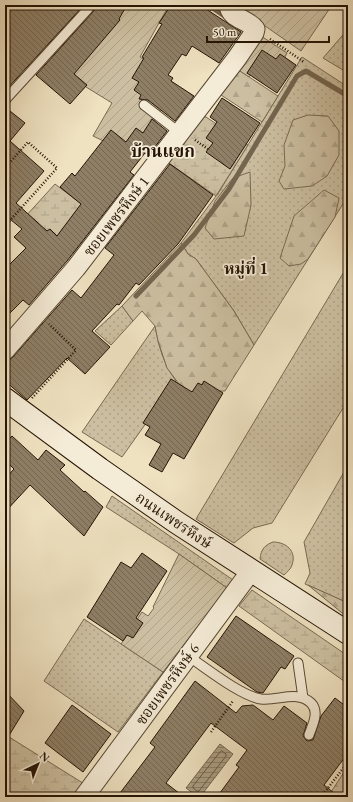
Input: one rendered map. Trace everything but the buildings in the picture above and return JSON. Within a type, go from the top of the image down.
[{"type":"main road","name":"ถนนเพชรหึงษ์","points":[[7,403],[133,492],[251,572],[348,634]]},
{"type":"street","points":[[229,5],[229,9],[233,14],[252,26],[254,29]]},
{"type":"street","name":"ซอยเพชรหึงษ์ 1","points":[[5,350],[38,313],[108,227],[237,58],[254,33],[254,29]]},
{"type":"street","name":"ซอยเพชรหึงษ์ 6","points":[[84,797],[251,572]]},
{"type":"lane","points":[[5,100],[88,8]]},
{"type":"lane","points":[[144,105],[180,133]]},
{"type":"lane","points":[[188,656],[240,691],[261,699],[298,696],[303,698],[314,707],[315,718],[308,735]]},
{"type":"lane","points":[[298,663],[303,698]]},
{"type":"path","points":[[254,29],[304,62]]},
{"type":"path","points":[[5,168],[28,142],[57,168],[5,226]]},
{"type":"path","points":[[32,398],[76,350],[38,313]]},
{"type":"path","points":[[211,732],[240,691]]},
{"type":"path","points":[[321,797],[348,762]]},
{"type":"green space","points":[[8,5],[169,5],[140,57],[146,61],[163,108],[131,154],[93,136],[112,103],[86,87]]},
{"type":"green space","points":[[235,5],[332,5],[301,51]]},
{"type":"green space","points":[[348,29],[348,73],[323,58]]},
{"type":"green space","points":[[258,34],[287,53],[281,65],[266,54],[249,77],[234,67]]},
{"type":"green space","points":[[302,57],[348,87],[348,196],[254,345],[234,311],[196,259],[188,254],[181,243],[219,192]]},
{"type":"green space","points":[[234,67],[278,96],[262,122],[215,91]]},
{"type":"green space","points":[[200,113],[248,145],[216,196],[163,159]]},
{"type":"green space","points":[[308,115],[328,116],[339,131],[339,155],[327,176],[312,186],[284,189],[279,181],[285,166],[284,145],[293,120]]},
{"type":"green space","points":[[250,172],[251,205],[244,236],[214,239],[205,228],[215,201],[233,178]]},
{"type":"green space","points":[[55,184],[88,209],[79,220],[97,236],[79,257],[25,217]]},
{"type":"green space","points":[[324,190],[339,198],[335,217],[308,259],[301,264],[289,266],[280,258],[294,216]]},
{"type":"green space","points":[[181,243],[188,254],[196,259],[234,311],[254,345],[225,391],[185,392],[167,368],[158,341],[155,326],[142,311],[133,321],[122,306]]},
{"type":"green space","points":[[348,265],[348,400],[272,523],[253,528],[234,543],[196,519]]},
{"type":"green space","points":[[122,306],[133,321],[111,345],[95,331]]},
{"type":"green space","points":[[155,326],[162,355],[176,381],[122,457],[82,432]]},
{"type":"green space","points":[[348,465],[348,603],[305,584],[310,573],[304,542]]},
{"type":"green space","points":[[112,496],[233,580],[227,588],[179,554],[106,507]]},
{"type":"green space","points":[[273,542],[278,542],[286,546],[292,552],[293,560],[291,566],[284,575],[260,559],[264,548]]},
{"type":"green space","points":[[179,554],[227,588],[163,672],[121,644],[142,612],[148,616],[154,608],[153,607]]},
{"type":"green space","points":[[308,585],[348,603],[348,618],[347,617]]},
{"type":"green space","points":[[252,590],[348,656],[348,684],[239,606]]},
{"type":"green space","points":[[84,619],[163,672],[118,732],[44,681]]},
{"type":"green space","points":[[9,737],[86,785],[77,797],[5,797],[5,743]]},
{"type":"green space","points":[[348,766],[348,797],[338,797],[331,792]]},
{"type":"water","points":[[220,744],[233,754],[200,797],[198,797],[186,788]]},
{"type":"waterway","points":[[208,5],[226,17]]},
{"type":"waterway","points":[[136,296],[194,235],[229,189],[297,76],[306,71],[348,96]]},
{"type":"district","name":"บ้านแขก","points":[[163,151]]},
{"type":"district","name":"หมู่ที่ 1","points":[[246,268]]}]
